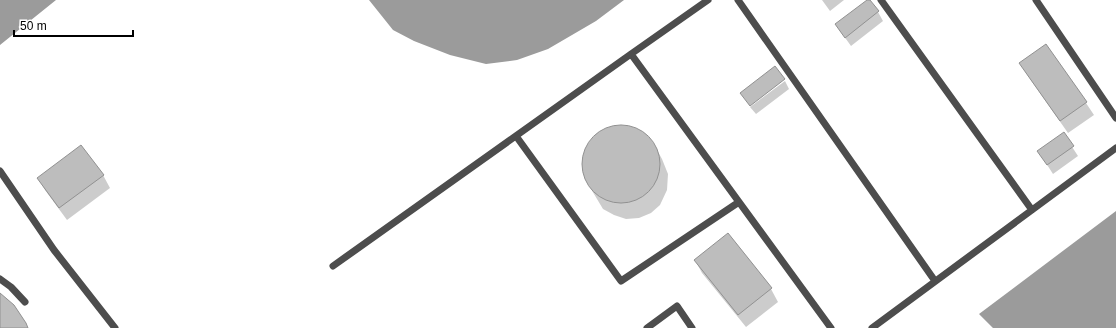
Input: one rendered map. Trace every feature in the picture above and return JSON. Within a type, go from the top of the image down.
[{"type":"lane","points":[[333,266],[708,0]]},
{"type":"lane","points":[[738,0],[935,281]]},
{"type":"lane","points":[[881,0],[1032,210]]},
{"type":"lane","points":[[1036,0],[1116,118]]},
{"type":"lane","points":[[631,54],[831,328]]},
{"type":"lane","points":[[516,136],[622,282],[739,202]]},
{"type":"lane","points":[[872,328],[1116,148]]},
{"type":"lane","points":[[0,171],[54,250],[115,328]]},
{"type":"lane","points":[[0,279],[25,302]]},
{"type":"lane","points":[[647,328],[677,306],[692,328]]},
{"type":"shaded area","points":[[0,0],[56,0],[0,45]]},
{"type":"shaded area","points":[[369,0],[624,0],[596,21],[548,49],[517,60],[486,64],[450,55],[414,41],[393,30]]},
{"type":"shaded area","points":[[1116,211],[1116,328],[993,328],[979,314]]},
{"type":"building","points":[[867,0],[870,0],[879,11],[845,38],[835,24]]},
{"type":"building","points":[[1046,44],[1087,102],[1060,121],[1019,63]]},
{"type":"building","points":[[775,66],[785,79],[750,106],[740,93]]},
{"type":"building","points":[[621,125],[636,128],[649,136],[657,149],[660,164],[657,179],[649,192],[636,200],[621,203],[606,200],[593,192],[585,179],[582,164],[585,149],[593,136],[606,128]]},
{"type":"building","points":[[1064,132],[1074,146],[1047,165],[1037,151]]},
{"type":"building","points":[[81,145],[104,175],[59,208],[37,178]]},
{"type":"building","points":[[728,233],[772,288],[738,315],[694,260]]},
{"type":"building","points":[[0,293],[14,305],[28,328],[0,328]]}]
